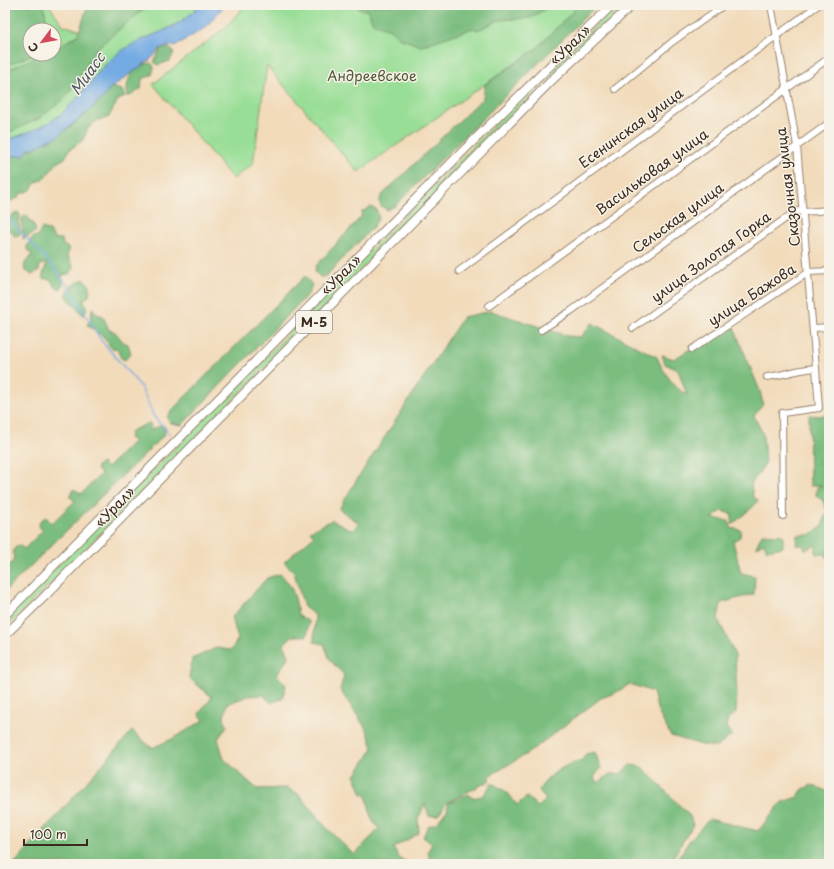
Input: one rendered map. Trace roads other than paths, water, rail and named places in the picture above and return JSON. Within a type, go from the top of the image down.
[{"type":"main road","name":"«Урал»","points":[[5,614],[480,134],[612,5]]},
{"type":"main road","points":[[618,5],[619,11],[625,11]]},
{"type":"main road","name":"«Урал»","points":[[5,635],[548,84],[632,5]]},
{"type":"street","points":[[615,89],[672,42],[724,5]]},
{"type":"street","name":"Сказочная улица","points":[[771,5],[778,36],[797,146],[814,328],[819,408],[782,413],[783,516]]},
{"type":"street","name":"Есенинская улица","points":[[459,271],[818,5]]},
{"type":"street","name":"Васильковая улица","points":[[490,306],[829,58]]},
{"type":"street","name":"Сельская улица","points":[[541,330],[572,311],[829,123]]},
{"type":"street","points":[[826,211],[829,205]]},
{"type":"street","name":"улица Золотая Горка","points":[[633,328],[796,211],[826,211]]},
{"type":"street","name":"улица Бажова","points":[[692,349],[809,272],[829,271]]},
{"type":"street","points":[[814,328],[829,327]]},
{"type":"street","points":[[767,377],[789,374],[799,369],[816,368]]},
{"type":"water","points":[[199,5],[225,5],[205,28],[177,45],[161,48],[150,60],[108,90],[107,94],[90,110],[54,139],[34,148],[28,149],[24,156],[8,156],[5,160],[5,141],[41,127],[60,115],[75,101],[101,69],[116,55],[137,42],[170,28],[180,22]]},
{"type":"waterway","points":[[5,215],[51,264],[67,285],[101,340],[141,387],[154,417],[170,435]]},
{"type":"water label","name":"Миасс","points":[[88,74]]},
{"type":"park label","name":"Андреевское","points":[[372,76]]}]
